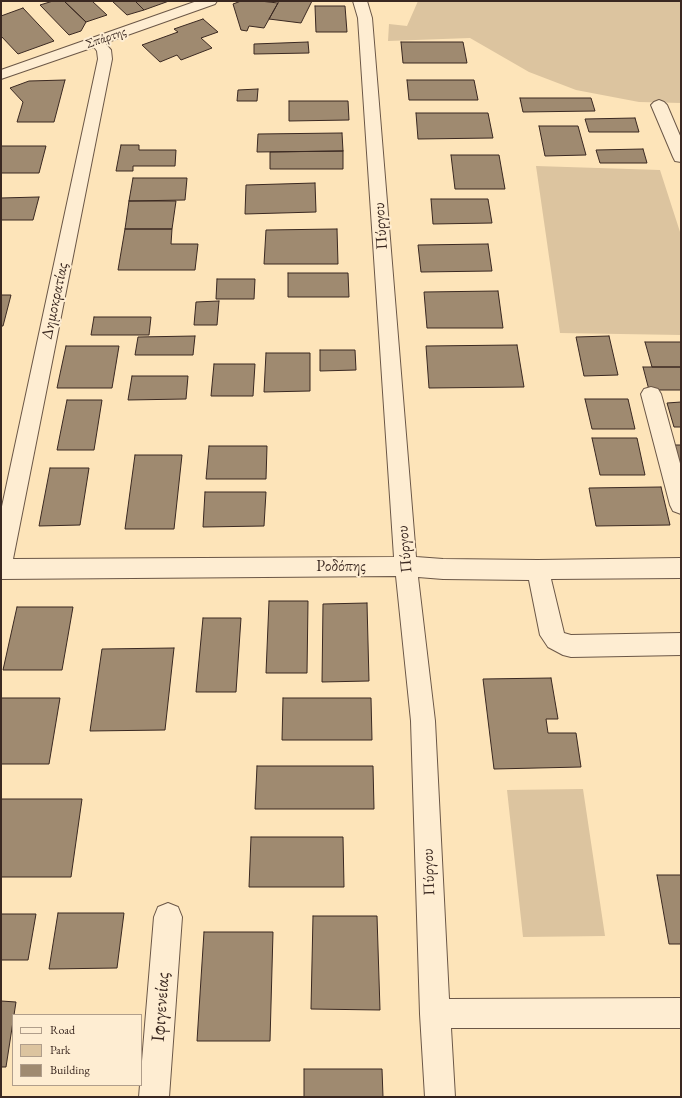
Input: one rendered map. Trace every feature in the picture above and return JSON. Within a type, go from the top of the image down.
[{"type":"street","name":"Σπάρτης","points":[[7,69],[97,42],[210,1]]},
{"type":"street","name":"Πύργου","points":[[360,1],[365,18],[406,566],[423,721],[435,1014],[440,1097]]},
{"type":"street","name":"Δημοκρατίας","points":[[1,563],[105,59],[104,50],[97,42]]},
{"type":"street","points":[[659,105],[681,157]]},
{"type":"street","points":[[651,394],[681,505]]},
{"type":"street","name":"Ροδόπης","points":[[1,569],[406,566],[442,569],[681,570]]},
{"type":"street","points":[[538,570],[552,635],[556,640],[563,644],[571,646],[681,644]]},
{"type":"street","name":"Ιφιγενείας","points":[[154,1097],[168,917]]},
{"type":"street","points":[[435,1014],[681,1013]]},
{"type":"green space","points":[[418,1],[681,1],[681,103],[639,102],[576,90],[529,72],[470,38],[388,41],[389,24],[407,26]]},
{"type":"green space","points":[[536,166],[660,170],[681,235],[681,335],[560,333]]},
{"type":"green space","points":[[583,789],[605,936],[523,937],[507,790]]},
{"type":"building","points":[[53,1],[64,1],[86,22],[81,31],[69,35],[40,5]]},
{"type":"building","points":[[64,1],[92,1],[107,15],[86,22]]},
{"type":"building","points":[[112,1],[135,1],[144,10],[127,15]]},
{"type":"building","points":[[135,1],[169,1],[144,10]]},
{"type":"building","points":[[241,1],[278,3],[264,28],[249,26],[247,31],[241,30],[233,4]]},
{"type":"building","points":[[279,1],[312,1],[301,23],[269,19]]},
{"type":"building","points":[[315,6],[345,6],[347,32],[316,32]]},
{"type":"building","points":[[23,8],[54,41],[18,54],[1,36],[1,16]]},
{"type":"building","points":[[203,19],[218,32],[201,38],[212,48],[181,60],[177,55],[160,62],[142,45],[178,32],[174,29]]},
{"type":"building","points":[[308,42],[309,53],[254,54],[254,44]]},
{"type":"building","points":[[401,42],[463,42],[467,63],[403,63]]},
{"type":"building","points":[[65,80],[54,122],[17,122],[23,102],[10,88],[29,81]]},
{"type":"building","points":[[407,80],[474,80],[478,100],[409,100]]},
{"type":"building","points":[[258,89],[257,101],[237,101],[238,90]]},
{"type":"building","points":[[520,98],[591,98],[595,111],[523,112]]},
{"type":"building","points":[[289,101],[348,101],[349,120],[289,121]]},
{"type":"building","points":[[416,113],[488,113],[493,138],[418,139]]},
{"type":"building","points":[[635,118],[639,132],[589,132],[585,119]]},
{"type":"building","points":[[539,126],[578,126],[586,155],[545,156]]},
{"type":"building","points":[[342,133],[343,151],[257,152],[258,134]]},
{"type":"building","points":[[121,145],[139,145],[139,150],[176,150],[175,166],[133,166],[133,171],[116,171]]},
{"type":"building","points":[[1,146],[46,146],[39,173],[1,173]]},
{"type":"building","points":[[643,149],[647,163],[600,163],[596,150]]},
{"type":"building","points":[[343,151],[343,169],[270,169],[270,152]]},
{"type":"building","points":[[451,155],[499,155],[505,189],[455,189]]},
{"type":"building","points":[[133,178],[187,178],[185,200],[129,201]]},
{"type":"building","points":[[315,183],[316,212],[245,214],[246,185]]},
{"type":"building","points":[[39,197],[33,220],[1,220],[1,198]]},
{"type":"building","points":[[431,199],[488,199],[492,223],[433,224]]},
{"type":"building","points":[[129,201],[176,201],[172,229],[125,229]]},
{"type":"building","points":[[125,229],[172,229],[171,244],[198,244],[195,270],[118,270]]},
{"type":"building","points":[[337,229],[338,264],[264,264],[266,230]]},
{"type":"building","points":[[488,244],[492,271],[421,272],[418,245]]},
{"type":"building","points":[[288,273],[348,273],[349,297],[288,297]]},
{"type":"building","points":[[217,279],[255,279],[254,299],[216,299]]},
{"type":"building","points":[[498,291],[503,328],[427,328],[424,292]]},
{"type":"building","points":[[1,295],[11,295],[3,326],[1,326]]},
{"type":"building","points":[[219,301],[217,325],[194,325],[196,302]]},
{"type":"building","points":[[94,317],[151,317],[149,335],[91,335]]},
{"type":"building","points":[[195,336],[193,355],[135,355],[138,337]]},
{"type":"building","points":[[609,336],[618,375],[584,376],[576,337]]},
{"type":"building","points":[[645,342],[681,342],[681,367],[652,367]]},
{"type":"building","points":[[517,345],[524,387],[429,388],[426,346]]},
{"type":"building","points":[[66,346],[119,346],[112,388],[57,388]]},
{"type":"building","points":[[320,350],[355,350],[356,370],[320,371]]},
{"type":"building","points":[[266,353],[310,353],[310,391],[264,392]]},
{"type":"building","points":[[214,364],[255,364],[253,396],[211,396]]},
{"type":"building","points":[[643,367],[681,367],[681,390],[649,390]]},
{"type":"building","points":[[132,376],[188,376],[186,399],[128,400]]},
{"type":"building","points":[[585,399],[628,399],[635,429],[592,429]]},
{"type":"building","points":[[67,400],[102,400],[94,450],[57,450]]},
{"type":"building","points":[[681,402],[681,427],[674,427],[667,403]]},
{"type":"building","points":[[592,438],[637,438],[645,475],[600,475]]},
{"type":"building","points":[[673,445],[681,445],[681,476]]},
{"type":"building","points":[[209,446],[267,446],[266,479],[206,479]]},
{"type":"building","points":[[135,455],[182,455],[174,529],[125,529]]},
{"type":"building","points":[[50,468],[89,468],[80,525],[39,526]]},
{"type":"building","points":[[661,487],[670,525],[596,526],[589,488]]},
{"type":"building","points":[[205,492],[266,492],[264,526],[203,527]]},
{"type":"building","points":[[269,601],[308,601],[307,673],[266,673]]},
{"type":"building","points":[[367,603],[369,681],[322,682],[323,604]]},
{"type":"building","points":[[17,607],[73,607],[62,670],[3,670]]},
{"type":"building","points":[[203,618],[241,618],[236,692],[196,692]]},
{"type":"building","points":[[174,648],[165,730],[90,731],[102,649]]},
{"type":"building","points":[[551,678],[558,719],[546,719],[548,733],[576,733],[581,767],[494,769],[483,679]]},
{"type":"building","points":[[1,698],[60,698],[49,764],[1,764]]},
{"type":"building","points":[[283,698],[371,698],[372,740],[282,740]]},
{"type":"building","points":[[257,766],[373,766],[374,809],[255,809]]},
{"type":"building","points":[[1,799],[82,799],[71,877],[1,877]]},
{"type":"building","points":[[251,837],[343,837],[344,887],[249,887]]},
{"type":"building","points":[[657,875],[681,875],[681,944],[669,944]]},
{"type":"building","points":[[58,913],[124,913],[117,968],[49,969]]},
{"type":"building","points":[[1,914],[36,914],[28,960],[1,960]]},
{"type":"building","points":[[313,916],[377,916],[380,1010],[311,1009]]},
{"type":"building","points":[[204,932],[273,932],[270,1041],[197,1041]]},
{"type":"building","points":[[1,1001],[16,1002],[14,1014],[12,1014],[12,1028],[6,1067],[1,1067]]},
{"type":"building","points":[[304,1069],[382,1069],[383,1097],[304,1097]]}]
